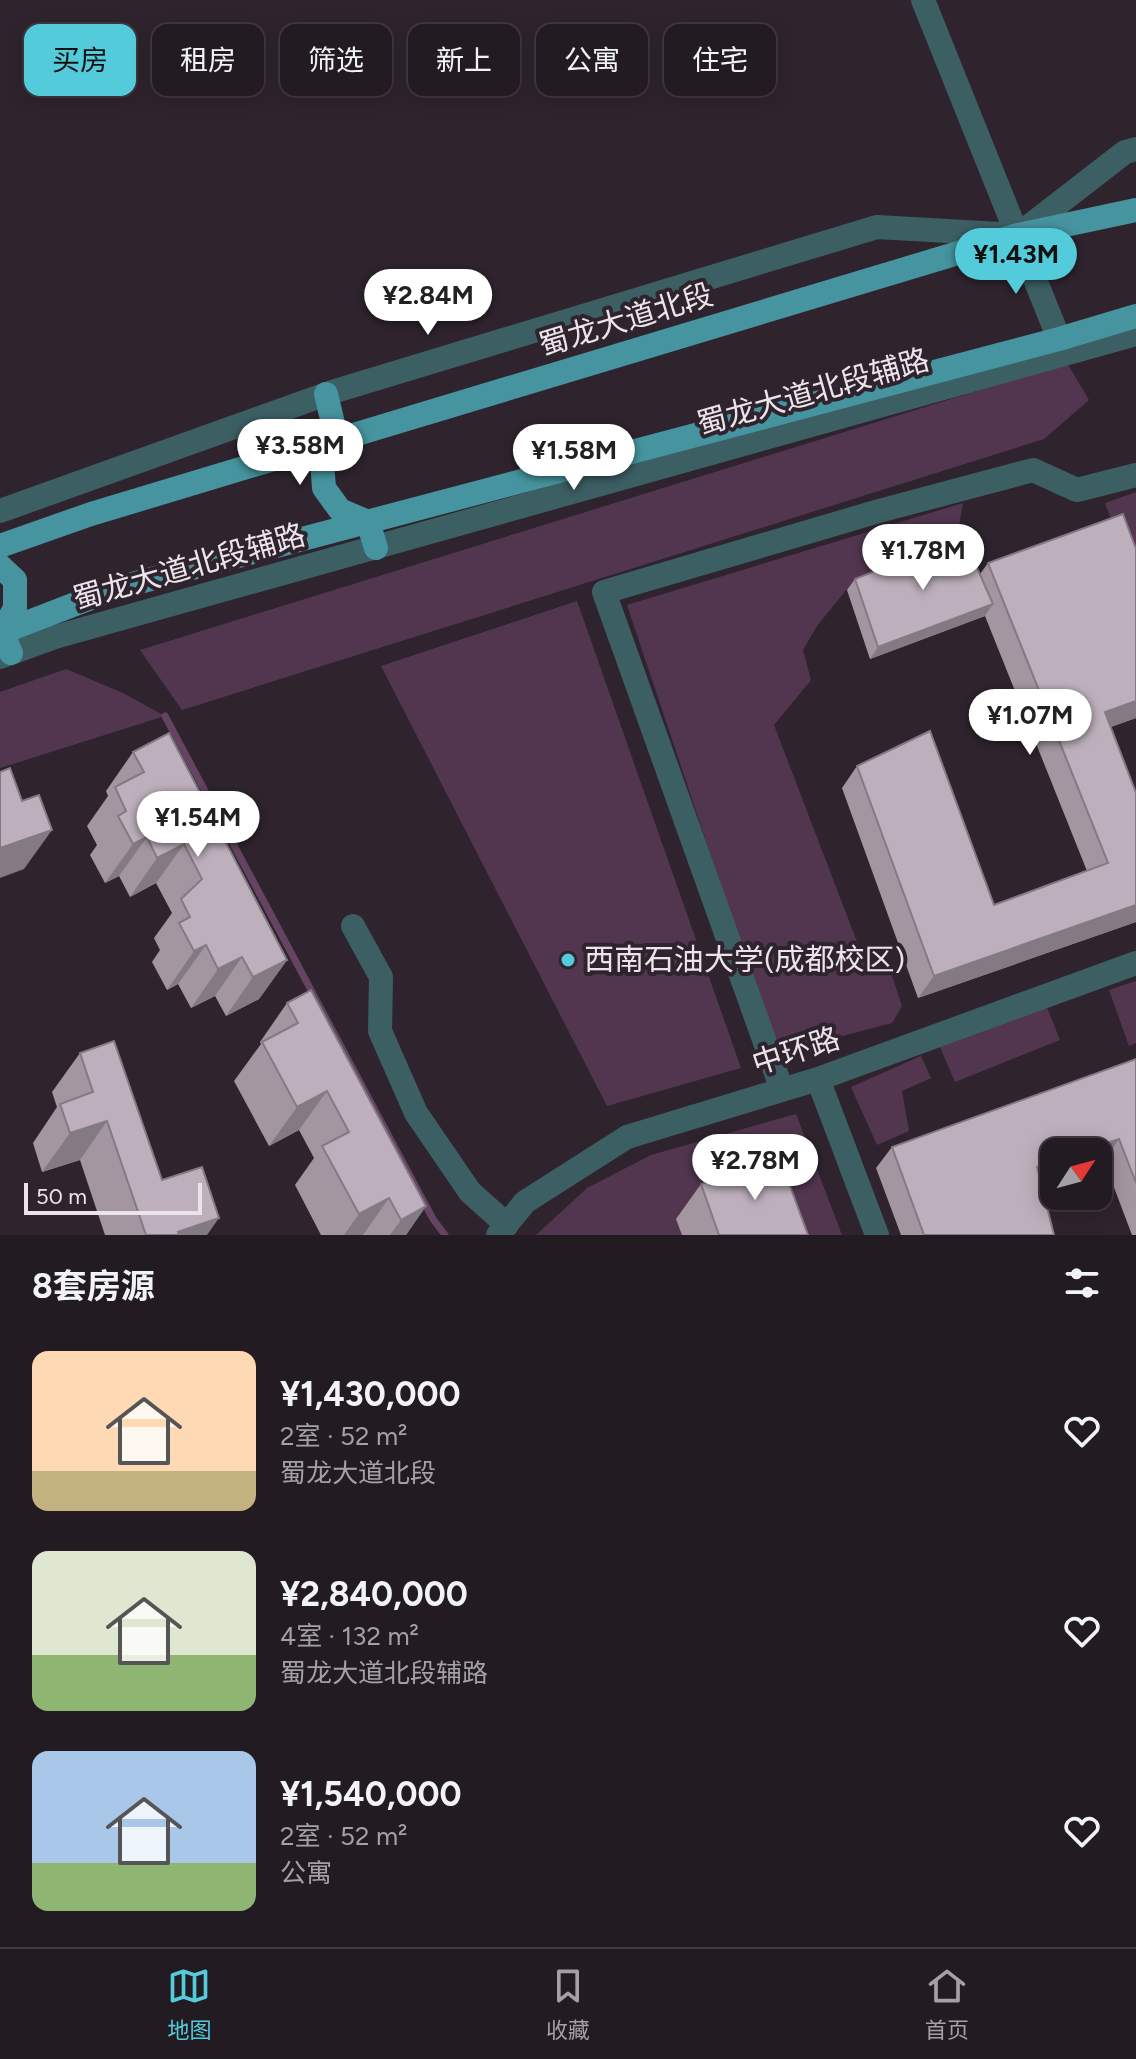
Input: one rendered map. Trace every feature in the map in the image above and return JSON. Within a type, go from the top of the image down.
[{"type":"main road","name":"蜀龙大道北段","points":[[0,546],[91,514],[1018,235],[1136,210]]},
{"type":"main road","points":[[3,644],[117,588],[1136,316]]},
{"type":"main road","points":[[326,394],[337,440],[322,462],[324,488],[340,510],[368,522],[376,548]]},
{"type":"main road","points":[[0,566],[15,580],[15,608],[3,644]]},
{"type":"street","points":[[923,0],[1059,339]]},
{"type":"street","points":[[0,511],[326,394],[877,227],[1018,235],[1130,151]]},
{"type":"street","name":"蜀龙大道北段辅路","points":[[3,644],[55,637],[1136,334]]},
{"type":"street","points":[[782,1090],[604,592],[879,511],[1033,470],[1077,490],[1136,475]]},
{"type":"street","points":[[353,926],[381,977],[380,1031],[416,1113],[470,1192],[502,1230]]},
{"type":"street","name":"中环路","points":[[502,1230],[525,1202],[627,1137],[818,1079],[1136,963]]},
{"type":"street","points":[[818,1079],[877,1235]]},
{"type":"shaded area","points":[[1067,363],[1089,400],[1044,439],[182,710],[140,650]]},
{"type":"shaded area","points":[[1136,492],[1136,588],[1105,503]]},
{"type":"shaded area","points":[[963,503],[955,548],[846,590],[817,626],[803,650],[811,680],[774,725],[859,947],[884,952],[902,1006],[892,1023],[777,1053],[627,605]]},
{"type":"shaded area","points":[[577,601],[741,1068],[607,1106],[381,666]]},
{"type":"shaded area","points":[[66,669],[123,693],[165,716],[0,768],[0,692]]},
{"type":"shaded area","points":[[1136,981],[1136,1043],[1129,1046],[1109,990]]},
{"type":"shaded area","points":[[1046,1005],[1060,1040],[955,1082],[940,1047]]},
{"type":"shaded area","points":[[921,1056],[931,1078],[902,1091],[909,1131],[877,1145],[851,1087]]},
{"type":"shaded area","points":[[796,1114],[842,1235],[536,1235],[587,1188],[651,1155]]},
{"type":"building","points":[[1123,514],[1136,549],[1136,701],[1105,712],[1136,793],[1136,905],[934,976],[857,766],[930,731],[994,905],[1108,863],[988,563]]},
{"type":"building","points":[[963,536],[993,604],[878,647],[855,579]]},
{"type":"building","points":[[169,733],[287,960],[253,977],[242,957],[218,969],[206,945],[194,951],[179,923],[190,917],[181,899],[202,879],[184,844],[157,858],[147,837],[133,844],[118,816],[126,811],[115,787],[144,772],[133,752]]},
{"type":"building","points":[[10,768],[22,801],[39,795],[52,830],[0,848],[0,772]]},
{"type":"building","points":[[311,990],[426,1206],[401,1220],[389,1198],[359,1214],[322,1146],[349,1132],[327,1091],[297,1107],[262,1042],[298,1023],[287,1003]]},
{"type":"building","points":[[114,1041],[162,1180],[202,1167],[219,1218],[178,1232],[179,1235],[146,1235],[107,1121],[70,1133],[60,1104],[93,1092],[80,1053]]},
{"type":"building","points":[[1136,1059],[1136,1183],[1119,1139],[1112,1141],[1112,1138],[1040,1138],[1040,1166],[1037,1167],[1040,1210],[1048,1210],[1054,1235],[924,1235],[892,1147]]},
{"type":"building","points":[[779,1156],[808,1235],[719,1235],[701,1184]]},
{"type":"waterway","points":[[165,716],[433,1219],[445,1235]]},
{"type":"place","name":"西南石油大学(成都校区)","points":[[568,960]]}]
